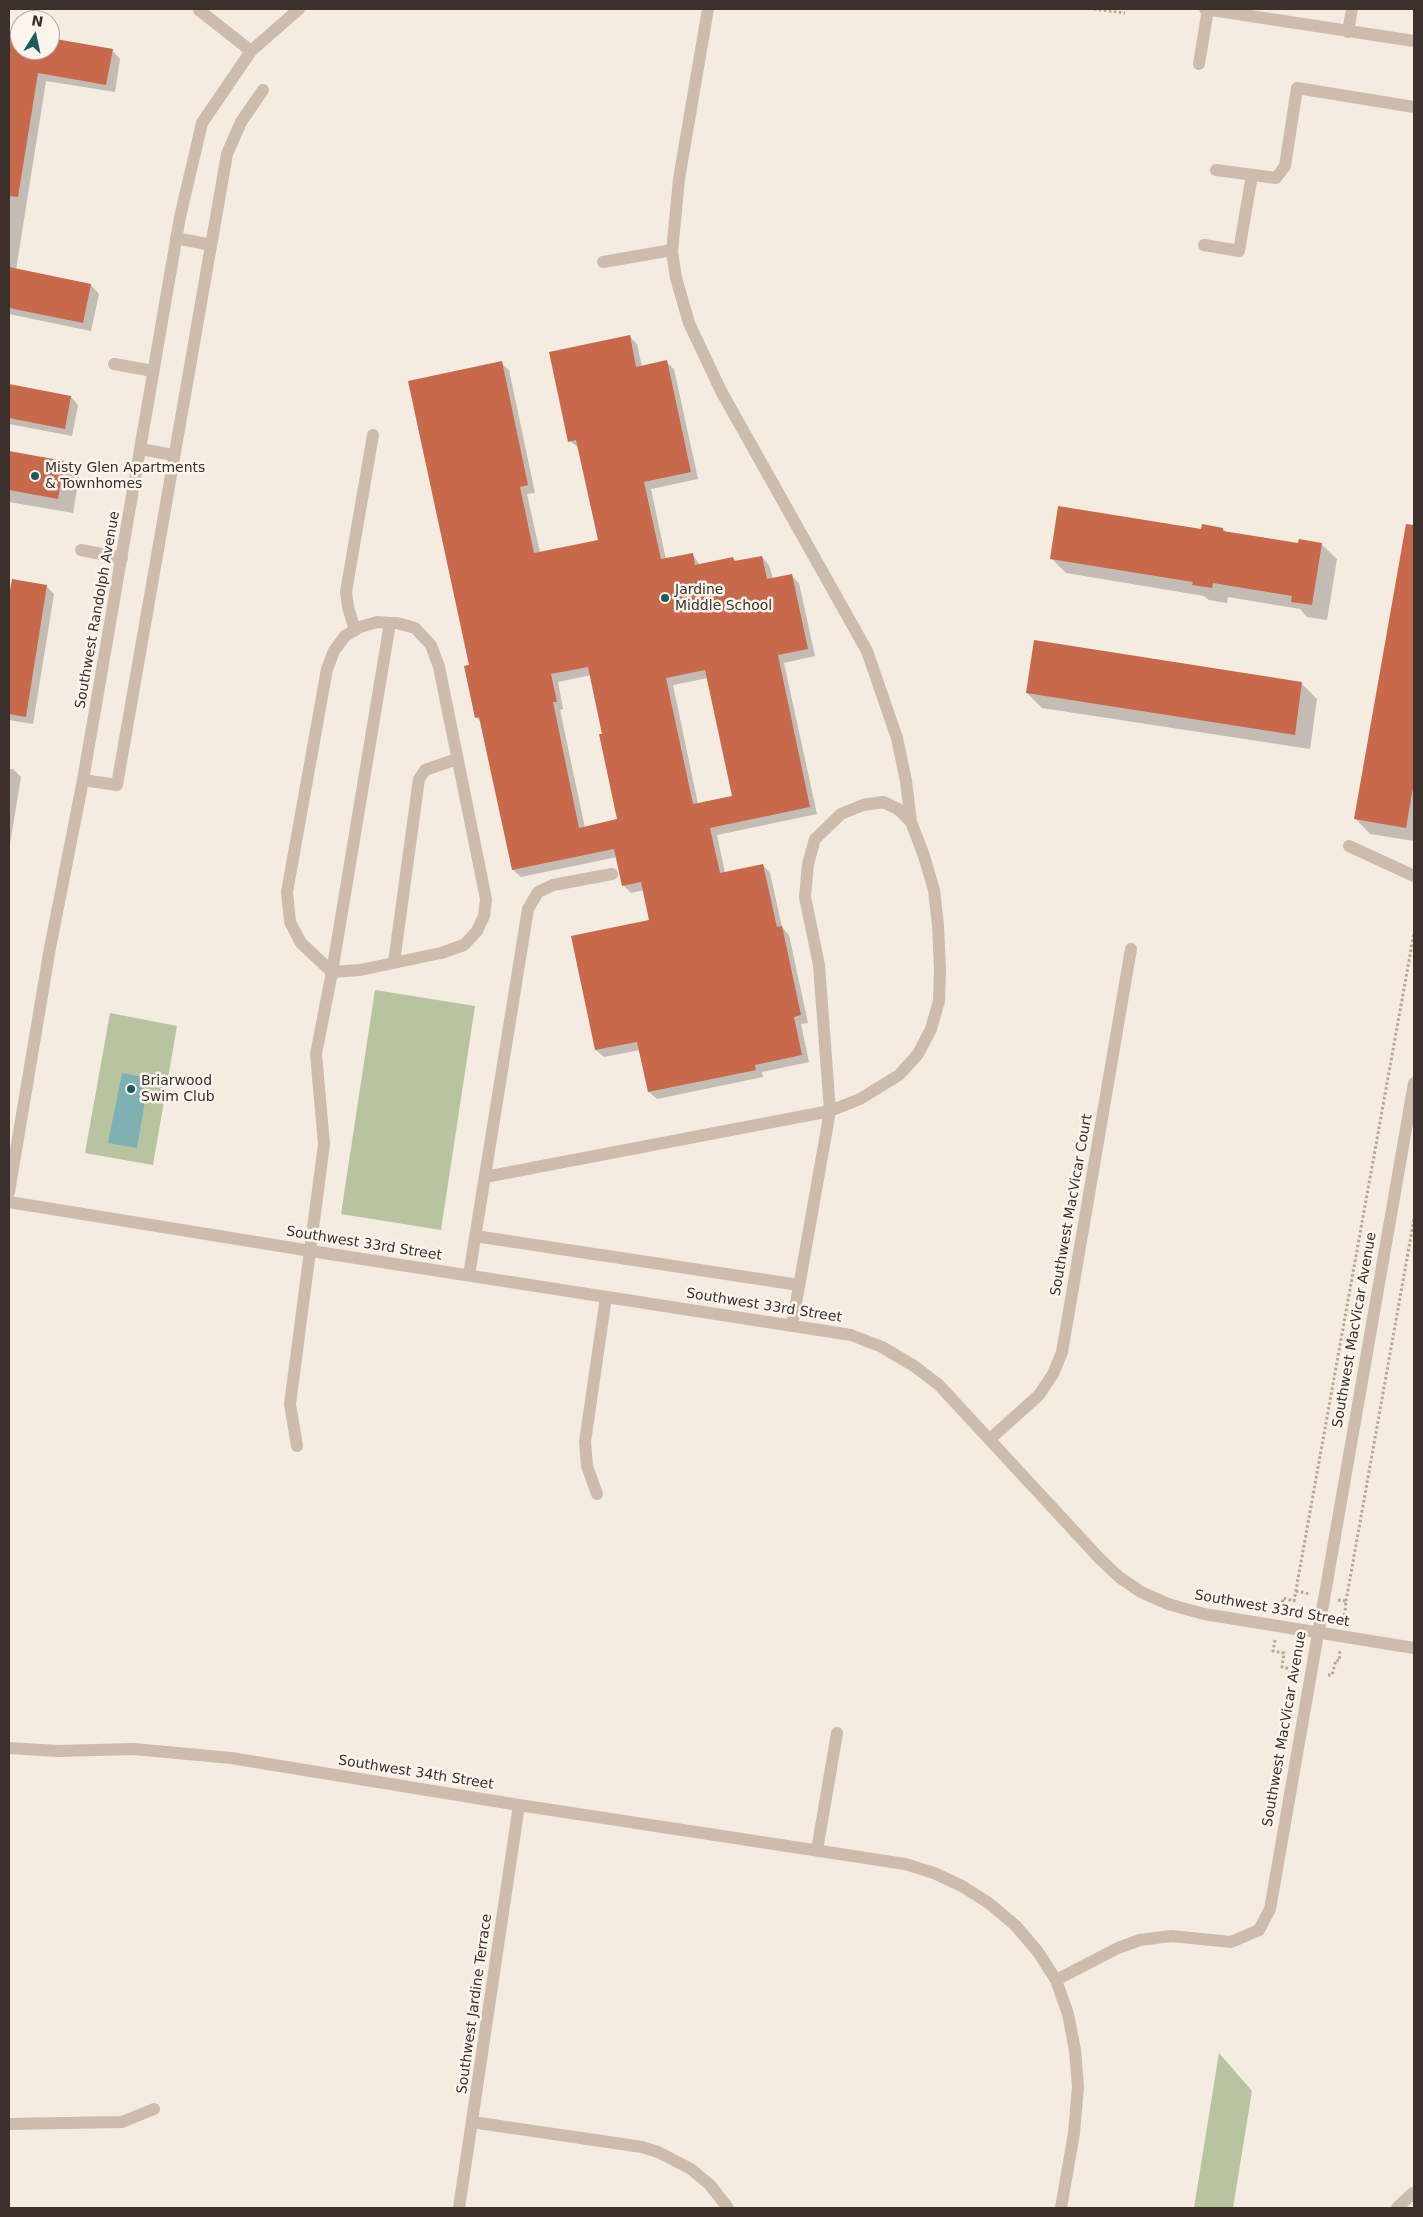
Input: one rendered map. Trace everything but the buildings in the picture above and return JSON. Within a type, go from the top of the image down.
[{"type":"street","name":"Southwest Randolph Avenue","points":[[9,1192],[50,948],[83,780],[122,558],[176,238],[202,123],[251,51],[299,9]]},
{"type":"street","points":[[485,1177],[830,1110],[860,1099],[899,1075],[918,1054],[931,1029],[938,1001],[940,970],[934,890],[912,822],[897,738],[867,651],[721,391],[689,323],[676,278],[672,250],[679,179],[708,9]]},
{"type":"street","points":[[1199,64],[1206,9],[1414,41]]},
{"type":"street","points":[[1348,32],[1352,9]]},
{"type":"street","points":[[199,10],[251,51]]},
{"type":"street","points":[[1216,170],[1276,178],[1285,166],[1297,88],[1414,107]]},
{"type":"street","points":[[83,780],[117,786],[227,154],[241,122],[263,90]]},
{"type":"street","points":[[1204,245],[1240,252],[1252,174]]},
{"type":"street","points":[[176,238],[211,244]]},
{"type":"street","points":[[604,262],[672,250]]},
{"type":"street","points":[[114,364],[153,371]]},
{"type":"street","points":[[355,630],[348,607],[346,592],[373,435]]},
{"type":"street","points":[[140,449],[174,455]]},
{"type":"street","points":[[81,550],[122,558]]},
{"type":"street","points":[[377,622],[390,622],[415,628],[431,645],[439,667],[486,899],[484,916],[477,931],[464,945],[441,953],[360,970],[332,972],[300,943],[290,922],[287,892],[327,669],[334,651],[345,636],[355,630],[377,622]]},
{"type":"street","points":[[297,1446],[290,1404],[324,1144],[316,1054],[332,972],[390,622]]},
{"type":"street","points":[[394,962],[419,779],[426,770],[458,759]]},
{"type":"street","points":[[792,1326],[830,1110],[819,965],[806,897],[808,864],[815,839],[841,814],[863,804],[883,802],[898,809],[912,822]]},
{"type":"street","points":[[1348,846],[1414,876]]},
{"type":"street","points":[[469,1275],[528,909],[538,892],[553,886],[612,874]]},
{"type":"street","name":"Southwest MacVicar Court","points":[[990,1439],[1039,1395],[1053,1374],[1062,1352],[1132,950]]},
{"type":"street","name":"Southwest MacVicar Avenue","points":[[1056,1980],[1118,1948],[1140,1940],[1171,1936],[1231,1942],[1259,1930],[1270,1909],[1414,1083]]},
{"type":"street","name":"Southwest 33rd Street","points":[[9,1202],[851,1335],[882,1348],[914,1366],[939,1385],[1100,1559],[1119,1577],[1141,1592],[1168,1604],[1204,1614],[1414,1648]]},
{"type":"street","points":[[475,1236],[799,1285]]},
{"type":"street","points":[[596,1494],[587,1466],[585,1442],[606,1297]]},
{"type":"street","points":[[817,1850],[836,1732]]},
{"type":"street","name":"Southwest 34th Street","points":[[9,1748],[58,1751],[106,1749],[163,1750],[231,1758],[519,1805],[905,1864],[934,1873],[962,1886],[990,1904],[1016,1926],[1038,1952],[1056,1980]]},
{"type":"street","name":"Southwest Jardine Terrace","points":[[459,2208],[519,1805]]},
{"type":"street","points":[[1056,1980],[1070,2023],[1075,2050],[1078,2087],[1074,2133],[1061,2208]]},
{"type":"street","points":[[9,2124],[122,2122],[154,2109]]},
{"type":"street","points":[[472,2122],[642,2147],[658,2152],[690,2169],[710,2185],[728,2208]]},
{"type":"street","points":[[1397,2208],[1413,2193]]},
{"type":"path","points":[[1094,9],[1125,13]]},
{"type":"path","points":[[1296,1591],[1414,933]]},
{"type":"path","points":[[1407,972],[1414,974]]},
{"type":"path","points":[[1346,1601],[1414,1219]]},
{"type":"green space","points":[[375,990],[475,1006],[441,1230],[341,1214]]},
{"type":"green space","name":"Briarwood Swim Club","points":[[110,1013],[177,1026],[153,1165],[85,1153]]},
{"type":"green space","points":[[1219,2053],[1252,2091],[1233,2208],[1194,2208]]},
{"type":"water","points":[[122,1073],[149,1078],[137,1148],[108,1143]]},
{"type":"place","name":"Misty Glen Apartments & Townhomes","points":[[35,476]]},
{"type":"place","name":"Jardine Middle School","points":[[665,598]]},
{"type":"place","name":"Briarwood Swim Club","points":[[131,1089]]}]
